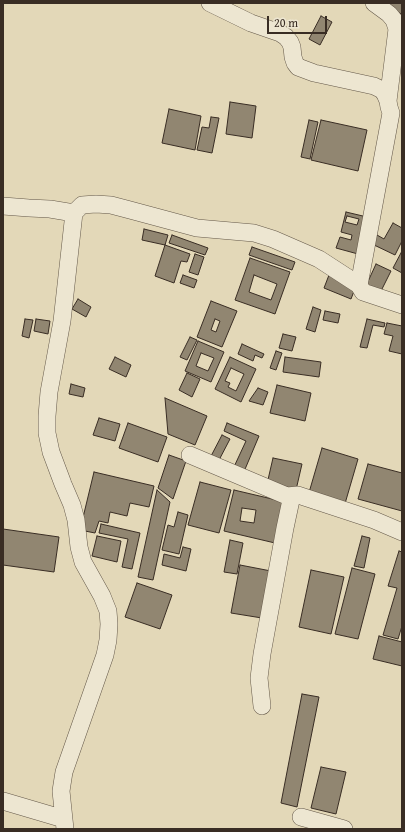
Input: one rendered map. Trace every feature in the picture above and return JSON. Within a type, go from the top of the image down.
[{"type":"street","points":[[210,3],[252,23],[280,33],[286,37],[290,42],[295,63],[298,67],[314,73],[374,86],[382,90],[388,101]]},
{"type":"street","points":[[374,3],[389,14],[394,20],[397,29],[388,101],[388,107],[391,113],[359,285],[362,292],[402,305]]},
{"type":"street","points":[[3,801],[65,824],[61,791],[64,772],[108,640],[108,611],[102,596],[83,562],[72,505],[62,484],[51,452],[48,433],[47,416],[49,392],[62,320],[74,213],[82,205],[96,204],[130,210],[197,228],[254,233],[274,239],[319,259],[359,285]]},
{"type":"street","points":[[3,206],[50,209],[74,213]]},
{"type":"street","points":[[190,455],[287,496],[291,500],[262,654],[259,678],[262,706]]},
{"type":"street","points":[[287,496],[298,495],[374,520],[402,532]]},
{"type":"street","points":[[301,817],[344,829]]},
{"type":"building","points":[[378,3],[402,3],[402,14],[378,5]]},
{"type":"building","points":[[321,16],[332,22],[320,45],[309,39]]},
{"type":"building","points":[[230,102],[256,106],[252,138],[226,134]]},
{"type":"building","points":[[169,109],[201,116],[195,150],[162,143]]},
{"type":"building","points":[[211,117],[219,118],[212,153],[197,150],[202,127],[209,128]]},
{"type":"building","points":[[309,120],[318,122],[310,159],[301,157]]},
{"type":"building","points":[[321,120],[367,130],[358,171],[311,160]]},
{"type":"building","points":[[346,212],[367,217],[358,254],[336,248],[340,237],[351,240],[352,235],[341,232]],"holes":[[[347,216],[359,219],[357,225],[345,222]]]},
{"type":"building","points":[[393,223],[402,228],[402,241],[395,255],[372,244],[377,235],[384,239]]},
{"type":"building","points":[[144,229],[168,235],[165,245],[142,240]]},
{"type":"building","points":[[172,235],[208,248],[205,255],[169,243]]},
{"type":"building","points":[[165,245],[190,254],[187,262],[181,261],[174,283],[155,276]]},
{"type":"building","points":[[252,247],[295,262],[292,270],[249,255]]},
{"type":"building","points":[[402,251],[402,273],[393,268]]},
{"type":"building","points":[[195,254],[204,257],[198,275],[189,272]]},
{"type":"building","points":[[250,258],[290,272],[275,314],[235,300]],"holes":[[[254,275],[277,284],[271,300],[249,292]]]},
{"type":"building","points":[[376,264],[391,271],[379,295],[365,288]]},
{"type":"building","points":[[183,275],[197,280],[194,288],[180,283]]},
{"type":"building","points":[[329,275],[356,286],[351,299],[324,288]]},
{"type":"building","points":[[78,299],[91,307],[86,317],[72,309]]},
{"type":"building","points":[[211,301],[237,311],[222,347],[197,337]],"holes":[[[215,319],[220,321],[216,332],[211,330]]]},
{"type":"building","points":[[313,307],[321,310],[315,332],[306,329]]},
{"type":"building","points":[[325,311],[340,314],[338,323],[323,320]]},
{"type":"building","points":[[25,319],[33,320],[29,338],[22,336]]},
{"type":"building","points":[[36,319],[50,321],[48,334],[34,331]]},
{"type":"building","points":[[367,319],[385,323],[384,327],[373,325],[367,348],[360,347]]},
{"type":"building","points":[[387,323],[402,326],[402,354],[389,351],[393,336],[384,334]]},
{"type":"building","points":[[283,334],[296,337],[292,351],[279,348]]},
{"type":"building","points":[[190,337],[197,340],[187,360],[180,357]]},
{"type":"building","points":[[198,341],[224,352],[211,382],[185,371]],"holes":[[[201,353],[214,358],[208,371],[196,366]]]},
{"type":"building","points":[[242,344],[264,354],[262,358],[255,355],[253,361],[238,354]]},
{"type":"building","points":[[276,351],[282,353],[276,370],[270,368]]},
{"type":"building","points":[[115,357],[131,365],[126,377],[109,369]]},
{"type":"building","points":[[230,357],[256,369],[241,402],[215,389]],"holes":[[[231,368],[244,374],[236,391],[228,387],[230,383],[225,381]]]},
{"type":"building","points":[[285,357],[321,362],[319,377],[283,372]]},
{"type":"building","points":[[187,373],[200,379],[192,397],[179,390]]},
{"type":"building","points":[[71,384],[85,388],[83,397],[69,394]]},
{"type":"building","points":[[277,385],[311,393],[305,421],[270,413]]},
{"type":"building","points":[[258,388],[268,392],[263,405],[249,401]]},
{"type":"building","points":[[165,398],[207,416],[195,445],[168,434]]},
{"type":"building","points":[[99,418],[120,424],[115,441],[93,435]]},
{"type":"building","points":[[128,423],[167,437],[158,462],[119,448]]},
{"type":"building","points":[[227,423],[259,436],[243,474],[233,469],[246,441],[224,431]]},
{"type":"building","points":[[222,435],[230,439],[218,462],[210,458]]},
{"type":"building","points":[[322,448],[358,459],[344,507],[308,496]]},
{"type":"building","points":[[169,455],[186,461],[173,499],[158,488]]},
{"type":"building","points":[[273,458],[302,464],[296,490],[267,484]]},
{"type":"building","points":[[368,464],[402,473],[402,511],[358,499]]},
{"type":"building","points":[[94,472],[154,486],[149,507],[130,503],[127,516],[110,512],[108,523],[99,521],[95,533],[80,530]]},
{"type":"building","points":[[200,482],[231,490],[219,533],[188,525]]},
{"type":"building","points":[[157,490],[170,502],[153,580],[138,577]]},
{"type":"building","points":[[234,490],[285,502],[275,543],[224,531]],"holes":[[[242,508],[256,510],[254,523],[240,521]]]},
{"type":"building","points":[[178,512],[188,515],[179,554],[162,550],[168,525],[174,527]]},
{"type":"building","points":[[101,524],[140,533],[132,569],[122,567],[128,539],[99,533]]},
{"type":"building","points":[[3,529],[59,537],[54,572],[3,565]]},
{"type":"building","points":[[97,536],[121,541],[117,562],[92,556]]},
{"type":"building","points":[[362,536],[370,538],[364,568],[354,566]]},
{"type":"building","points":[[230,540],[243,543],[237,574],[224,572]]},
{"type":"building","points":[[183,547],[191,549],[186,571],[162,565],[164,554],[180,558]]},
{"type":"building","points":[[399,551],[402,552],[402,626],[398,639],[383,635],[397,588],[388,586]]},
{"type":"building","points":[[240,565],[271,571],[262,618],[231,613]]},
{"type":"building","points":[[352,568],[375,574],[358,639],[335,634]]},
{"type":"building","points":[[311,570],[344,577],[331,634],[299,627]]},
{"type":"building","points":[[137,583],[172,595],[160,629],[125,617]]},
{"type":"building","points":[[379,636],[402,642],[402,666],[373,659]]},
{"type":"building","points":[[302,694],[319,697],[297,807],[281,803]]},
{"type":"building","points":[[321,767],[346,772],[336,814],[311,808]]}]
